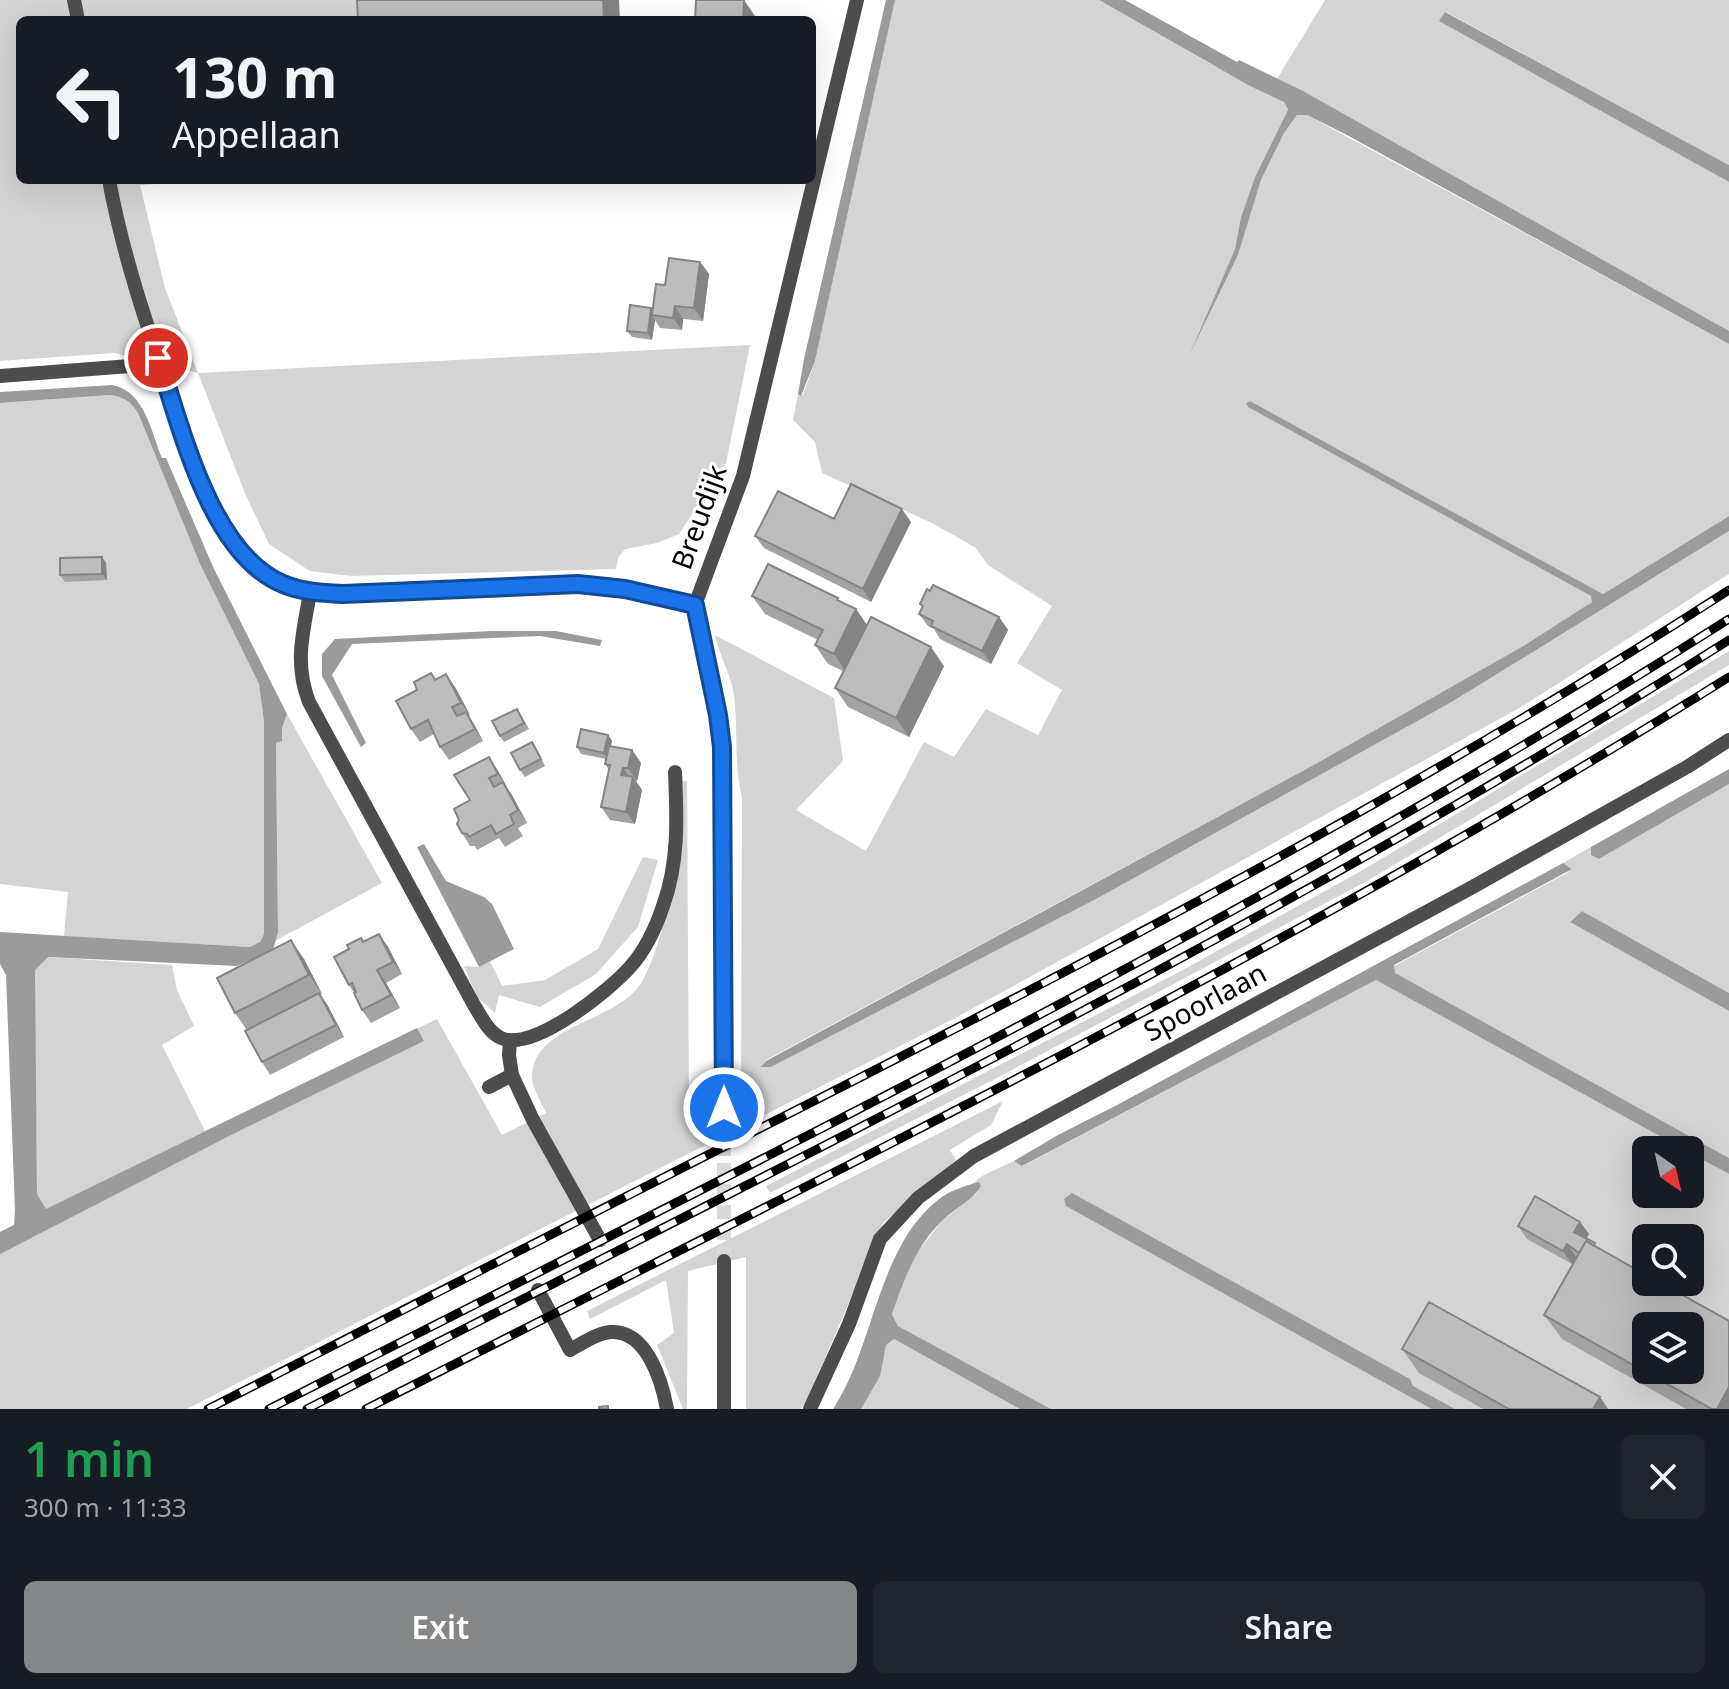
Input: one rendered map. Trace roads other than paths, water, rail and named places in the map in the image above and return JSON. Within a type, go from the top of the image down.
[{"type":"street","name":"Breudijk","points":[[816,171],[857,0]]},
{"type":"street","points":[[110,184],[131,273],[202,487],[221,524],[247,560],[280,583],[310,593],[578,584],[625,589],[695,605]]},
{"type":"street","name":"Breudijk","points":[[724,1108],[722,747],[695,605],[743,476],[813,184]]},
{"type":"street","points":[[0,376],[130,366],[158,358]]},
{"type":"street","points":[[310,593],[299,662],[302,685],[309,702],[474,1005],[490,1029],[502,1039],[517,1041],[544,1031],[585,1005],[607,990],[632,965],[649,940],[674,871],[677,812],[675,772]]},
{"type":"street","name":"Spoorlaan","points":[[810,1409],[849,1324],[880,1239],[918,1198],[974,1156],[1469,889],[1687,767],[1729,740]]},
{"type":"street","points":[[510,1040],[512,1075],[600,1240]]},
{"type":"street","points":[[489,1087],[512,1075]]},
{"type":"street","points":[[724,1261],[724,1409]]},
{"type":"street","points":[[538,1290],[570,1350],[607,1332],[619,1332],[634,1340],[655,1369],[667,1409]]},
{"type":"tunnel","points":[[724,1108],[724,1261]]},
{"type":"railway","points":[[208,1409],[1162,920],[1392,794],[1618,660],[1729,590]]},
{"type":"railway","points":[[269,1409],[824,1127],[1191,933],[1552,728],[1729,619]]},
{"type":"railway","points":[[307,1409],[848,1134],[1205,945],[1557,746],[1729,640]]},
{"type":"railway","points":[[366,1409],[884,1147],[1227,967],[1564,778],[1729,677]]}]
